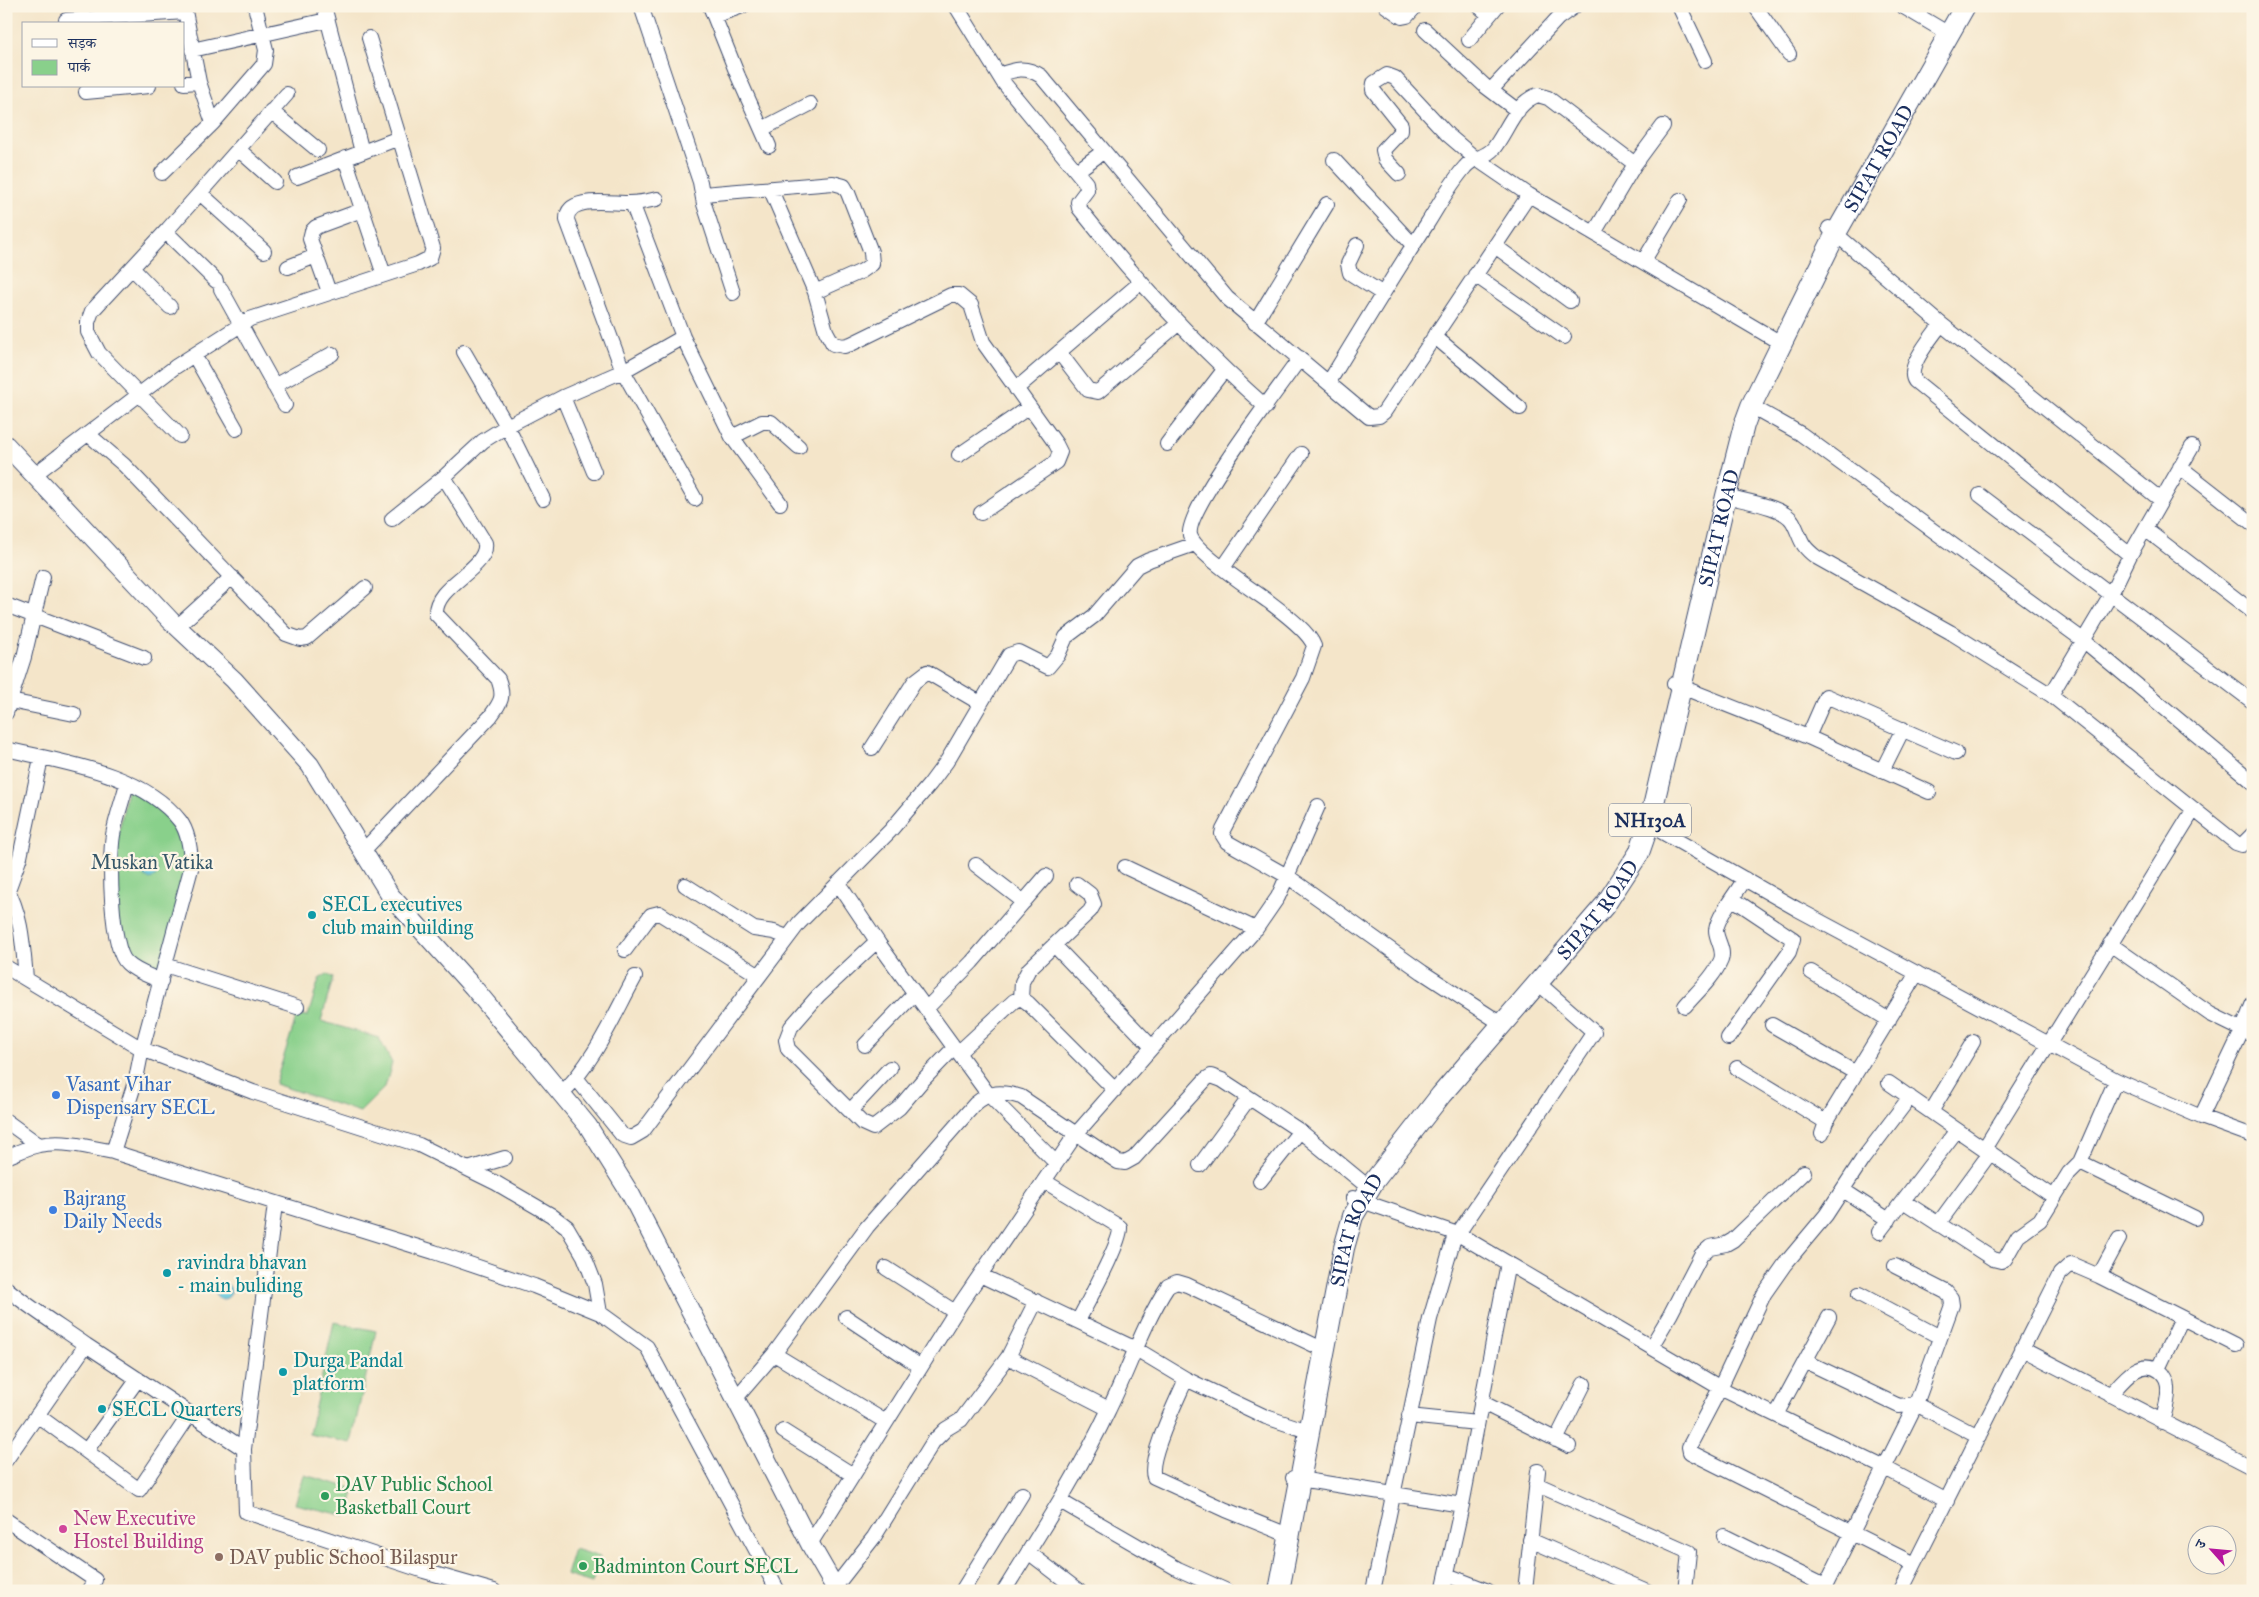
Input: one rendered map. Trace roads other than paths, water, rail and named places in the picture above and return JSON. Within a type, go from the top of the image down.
[{"type":"highway","name":"SIPAT ROAD","points":[[1944,31],[1952,6]]},
{"type":"highway","name":"SIPAT ROAD","points":[[1678,685],[1718,486],[1747,393],[1832,230],[1944,31],[1965,6]]},
{"type":"highway","name":"SIPAT ROAD","points":[[1269,1591],[1297,1479],[1302,1429],[1316,1346],[1337,1241],[1344,1216],[1358,1194],[1461,1055],[1537,982],[1605,904],[1640,853],[1645,822],[1678,685],[1744,425],[1750,406],[1832,230]]},
{"type":"highway","name":"SIPAT ROAD","points":[[1498,1021],[1609,886],[1645,822]]},
{"type":"highway","name":"SIPAT ROAD","points":[[1279,1591],[1297,1479],[1344,1248],[1358,1194]]},
{"type":"main road","points":[[6,445],[177,627],[234,680],[310,765],[390,895],[473,987],[588,1126],[631,1195],[810,1544],[836,1589]]},
{"type":"street","points":[[162,173],[213,123],[264,64],[266,50],[255,6]]},
{"type":"street","points":[[641,6],[733,292]]},
{"type":"street","points":[[743,6],[712,11],[769,146]]},
{"type":"street","points":[[956,6],[999,75],[1087,185],[1087,190],[1078,202],[1079,208],[1179,323],[1224,370],[1266,407]]},
{"type":"street","points":[[1386,6],[1402,17],[1407,16],[1416,6]]},
{"type":"street","points":[[1490,90],[1558,18],[1575,6]]},
{"type":"street","points":[[1679,6],[1705,61]]},
{"type":"street","points":[[1902,6],[1944,31]]},
{"type":"street","points":[[1759,8],[1789,54]]},
{"type":"street","points":[[66,20],[184,9],[189,46],[213,123]]},
{"type":"street","points":[[1469,40],[1488,9]]},
{"type":"street","points":[[189,46],[261,35],[326,13],[362,152]]},
{"type":"street","points":[[1425,30],[1490,90],[1518,111]]},
{"type":"street","points":[[34,475],[194,355],[250,319],[426,261],[433,248],[368,38]]},
{"type":"street","points":[[999,75],[1014,69],[1025,68],[1041,76],[1227,298],[1369,417],[1378,416],[1529,195]]},
{"type":"street","points":[[1398,174],[1385,159],[1383,150],[1402,132],[1401,125],[1373,90],[1374,84],[1387,74],[1395,78],[1448,135],[1475,158],[1529,195],[1774,339]]},
{"type":"street","points":[[185,83],[199,82]]},
{"type":"street","points":[[86,92],[127,88]]},
{"type":"street","points":[[180,436],[99,353],[88,332],[88,322],[92,311],[166,232],[287,94]]},
{"type":"street","points":[[1329,382],[1460,172],[1475,158],[1487,154],[1493,149],[1518,111],[1534,96],[1542,96],[1636,164]]},
{"type":"street","points":[[762,129],[810,104]]},
{"type":"street","points":[[271,112],[318,150]]},
{"type":"street","points":[[1594,233],[1636,164],[1663,126]]},
{"type":"street","points":[[298,177],[399,138]]},
{"type":"street","points":[[238,149],[275,182]]},
{"type":"street","points":[[1077,171],[1104,151]]},
{"type":"street","points":[[345,158],[384,275]]},
{"type":"street","points":[[1334,160],[1413,245]]},
{"type":"street","points":[[702,194],[833,182],[844,186],[871,252],[872,264],[868,269],[814,292]]},
{"type":"street","points":[[770,188],[814,292],[829,339],[833,344],[844,346],[951,295],[959,295],[972,306],[983,342],[1056,444],[1059,456],[1050,466],[981,513]]},
{"type":"street","points":[[200,193],[264,250]]},
{"type":"street","points":[[657,199],[632,203],[594,201],[572,208],[567,215],[567,220],[623,371],[695,499]]},
{"type":"street","points":[[1644,262],[1680,200]]},
{"type":"street","points":[[632,203],[683,337],[732,437],[780,503]]},
{"type":"street","points":[[1255,323],[1327,204]]},
{"type":"street","points":[[329,292],[310,239],[312,231],[316,227],[362,210]]},
{"type":"street","points":[[1832,230],[1941,324],[2161,500]]},
{"type":"street","points":[[166,232],[218,285],[242,324],[285,405]]},
{"type":"street","points":[[1357,245],[1348,264],[1350,273],[1383,294]]},
{"type":"street","points":[[1495,246],[1570,301]]},
{"type":"street","points":[[288,267],[316,256]]},
{"type":"street","points":[[132,268],[170,307]]},
{"type":"street","points":[[1475,276],[1564,337]]},
{"type":"street","points":[[1016,389],[1142,282]]},
{"type":"street","points":[[1059,352],[1088,390],[1098,392],[1179,323]]},
{"type":"street","points":[[1941,324],[1912,367],[1915,381],[2130,555]]},
{"type":"street","points":[[1434,336],[1520,408]]},
{"type":"street","points":[[392,519],[444,477],[483,441],[507,426],[563,397],[623,371],[683,337]]},
{"type":"street","points":[[464,352],[507,426],[543,499]]},
{"type":"street","points":[[274,386],[332,354]]},
{"type":"street","points":[[194,355],[236,429]]},
{"type":"street","points":[[1300,358],[1202,500],[1190,528],[1190,536],[1194,544],[1282,612],[1307,634],[1314,646],[1303,678],[1222,834],[1227,842],[1287,876],[1422,972],[1498,1021]]},
{"type":"street","points":[[1167,444],[1224,370]]},
{"type":"street","points":[[563,397],[594,472]]},
{"type":"street","points":[[1750,406],[1801,434],[2083,640],[2253,782]]},
{"type":"street","points":[[959,455],[1029,407]]},
{"type":"street","points":[[732,437],[762,422],[771,422],[799,447]]},
{"type":"street","points":[[88,434],[124,465],[279,628],[294,638],[307,638],[364,588]]},
{"type":"street","points":[[2051,695],[2111,594],[2130,555],[2192,447]]},
{"type":"street","points":[[1224,568],[1301,454]]},
{"type":"street","points":[[2180,467],[2253,524]]},
{"type":"street","points":[[363,851],[490,717],[502,697],[498,678],[436,614],[440,598],[482,557],[486,548],[485,543],[444,477]]},
{"type":"street","points":[[1726,496],[1784,513],[1793,522],[1804,547],[1816,557],[1950,632],[2051,695],[2236,843],[2242,845],[2253,834]]},
{"type":"street","points":[[1980,496],[2253,702]]},
{"type":"street","points":[[2145,529],[2253,612]]},
{"type":"street","points":[[577,1079],[622,1135],[631,1138],[643,1131],[787,937],[890,832],[930,784],[947,761],[1009,655],[1018,652],[1048,667],[1058,655],[1066,637],[1094,616],[1137,566],[1194,544]]},
{"type":"street","points":[[43,577],[8,707],[74,714]]},
{"type":"street","points":[[177,627],[232,577]]},
{"type":"street","points":[[6,605],[144,658]]},
{"type":"street","points":[[872,748],[914,682],[927,672],[980,703]]},
{"type":"street","points":[[1678,685],[1808,737],[1929,792]]},
{"type":"street","points":[[1808,737],[1826,696],[1956,753]]},
{"type":"street","points":[[1882,771],[1903,729]]},
{"type":"street","points":[[6,749],[109,774],[127,783],[156,800],[180,822],[188,844],[192,865],[142,1049],[136,1079],[113,1152]]},
{"type":"street","points":[[26,978],[21,928],[15,906],[7,888],[20,856],[41,758]]},
{"type":"street","points":[[127,783],[113,836],[110,880],[118,949],[126,962],[138,971],[161,981]]},
{"type":"street","points":[[810,1544],[955,1312],[1076,1134],[1256,929],[1278,897],[1318,806]]},
{"type":"street","points":[[1938,1224],[1987,1151],[2048,1042],[2194,809]]},
{"type":"street","points":[[1645,822],[1917,973],[2116,1080],[2201,1117],[2253,1136]]},
{"type":"street","points":[[976,865],[1024,902]]},
{"type":"street","points":[[1125,867],[1256,929]]},
{"type":"street","points":[[926,1009],[972,962],[1046,876]]},
{"type":"street","points":[[1685,1006],[1711,976],[1721,959],[1722,952],[1716,930],[1719,921],[1746,879]]},
{"type":"street","points":[[838,883],[914,993],[988,1094],[1056,1163]]},
{"type":"street","points":[[1021,998],[1024,976],[1090,911],[1094,904],[1090,894],[1077,884]]},
{"type":"street","points":[[685,886],[754,929],[774,932],[787,937]]},
{"type":"street","points":[[1728,1038],[1789,952],[1792,940],[1733,899]]},
{"type":"street","points":[[625,950],[650,915],[659,912],[758,975]]},
{"type":"street","points":[[877,940],[818,996],[791,1027],[786,1040],[788,1050],[866,1126],[873,1128],[899,1108],[922,1081],[1014,1001],[1021,998]]},
{"type":"street","points":[[2110,944],[2210,1014],[2247,1033]]},
{"type":"street","points":[[1054,945],[1152,1047]]},
{"type":"street","points":[[165,965],[297,1007]]},
{"type":"street","points":[[6,967],[142,1049],[253,1092],[419,1145],[496,1183],[551,1214],[567,1227],[584,1256],[595,1284],[600,1313]]},
{"type":"street","points":[[1811,972],[1890,1020]]},
{"type":"street","points":[[1737,1068],[1824,1128],[1917,973]]},
{"type":"street","points":[[561,1094],[577,1079],[635,977]]},
{"type":"street","points":[[1373,1591],[1408,1416],[1430,1319],[1453,1241],[1594,1032],[1537,982]]},
{"type":"street","points":[[865,1045],[914,993]]},
{"type":"street","points":[[1021,998],[1115,1090]]},
{"type":"street","points":[[2201,1117],[2247,1033],[2253,1003]]},
{"type":"street","points":[[1772,1025],[1856,1073]]},
{"type":"street","points":[[1931,1112],[1973,1042]]},
{"type":"street","points":[[851,1110],[890,1068]]},
{"type":"street","points":[[736,1398],[774,1354],[867,1227],[975,1104],[988,1094],[1005,1092],[1021,1098],[1118,1162],[1125,1163],[1134,1158],[1209,1076],[1222,1080],[1300,1130],[1358,1194],[1458,1234],[1720,1388],[1885,1468],[1947,1502]]},
{"type":"street","points":[[1903,1201],[1993,1259],[2001,1261],[2005,1258],[2018,1236],[2040,1220],[2068,1173],[2080,1162],[2116,1080]]},
{"type":"street","points":[[1889,1083],[2054,1197]]},
{"type":"street","points":[[1200,1164],[1249,1098]]},
{"type":"street","points":[[1910,1098],[1764,1294],[1720,1388],[1689,1447],[1690,1452],[1914,1564]]},
{"type":"street","points":[[6,1121],[39,1145]]},
{"type":"street","points":[[1260,1181],[1300,1130]]},
{"type":"street","points":[[1879,1232],[1957,1130]]},
{"type":"street","points":[[6,1157],[39,1145],[74,1144],[113,1152],[434,1252],[534,1286],[600,1313],[646,1347],[778,1591]]},
{"type":"street","points":[[468,1169],[505,1158]]},
{"type":"street","points":[[2080,1162],[2195,1218]]},
{"type":"street","points":[[1651,1347],[1701,1255],[1710,1247],[1726,1244],[1733,1240],[1804,1172]]},
{"type":"street","points":[[1044,1181],[1120,1227],[1117,1240],[1078,1321]]},
{"type":"street","points":[[1843,1190],[1889,1220]]},
{"type":"street","points":[[275,1204],[244,1449],[246,1512],[424,1571],[494,1591]]},
{"type":"street","points":[[2099,1276],[2118,1239]]},
{"type":"street","points":[[1443,1591],[1462,1505],[1508,1263]]},
{"type":"street","points":[[1901,1591],[2060,1274],[2065,1268],[2071,1264],[2099,1276],[2236,1346]]},
{"type":"street","points":[[1724,1536],[1824,1589],[1916,1404],[1950,1315],[1951,1298],[1946,1292],[1894,1266]]},
{"type":"street","points":[[886,1268],[955,1312]]},
{"type":"street","points":[[980,1275],[1136,1349],[1186,1379],[1266,1417],[1302,1429]]},
{"type":"street","points":[[1004,1591],[1060,1502],[1109,1409],[1165,1290],[1172,1282],[1177,1282],[1316,1346]]},
{"type":"street","points":[[6,1288],[31,1309],[41,1313],[86,1345],[244,1449]]},
{"type":"street","points":[[600,1313],[608,1293]]},
{"type":"street","points":[[1859,1294],[1940,1337]]},
{"type":"street","points":[[836,1589],[874,1537],[933,1442],[946,1429],[961,1420],[1008,1357],[1036,1301]]},
{"type":"street","points":[[846,1317],[921,1367]]},
{"type":"street","points":[[1776,1416],[1829,1317]]},
{"type":"street","points":[[2158,1369],[2182,1318]]},
{"type":"street","points":[[6,1460],[86,1345]]},
{"type":"street","points":[[2022,1349],[2253,1468]]},
{"type":"street","points":[[774,1354],[886,1422]]},
{"type":"street","points":[[1008,1357],[1109,1409]]},
{"type":"street","points":[[1805,1361],[1899,1406],[1916,1404],[1979,1437]]},
{"type":"street","points":[[2110,1395],[2128,1376],[2139,1368],[2152,1367],[2158,1369],[2163,1373],[2168,1386],[2162,1422]]},
{"type":"street","points":[[86,1451],[138,1379]]},
{"type":"street","points":[[1186,1379],[1170,1415],[1152,1465],[1154,1477],[1282,1533]]},
{"type":"street","points":[[1556,1440],[1584,1384]]},
{"type":"street","points":[[1482,1402],[1569,1446]]},
{"type":"street","points":[[38,1415],[140,1490],[190,1414]]},
{"type":"street","points":[[1408,1416],[1477,1423]]},
{"type":"street","points":[[783,1431],[853,1475]]},
{"type":"street","points":[[1525,1591],[1537,1478],[1689,1552],[1685,1591]]},
{"type":"street","points":[[1297,1479],[1462,1505]]},
{"type":"street","points":[[968,1589],[1022,1494]]},
{"type":"street","points":[[1060,1502],[1178,1569],[1227,1591]]},
{"type":"street","points":[[6,1520],[95,1580],[88,1591]]},
{"type":"street","points":[[1530,1540],[1647,1591]]},
{"type":"street","points":[[1028,1552],[1079,1591]]},
{"type":"street","points":[[1447,1575],[1488,1591]]},
{"type":"water","points":[[151,861],[157,872],[155,877],[149,879],[143,875],[142,870]]},
{"type":"water","points":[[223,1283],[229,1285],[231,1291],[229,1297],[223,1299],[217,1297],[215,1291],[217,1285]]},
{"type":"place","name":"SECL executives club main building","points":[[312,915]]},
{"type":"place","name":"Vasant Vihar Dispensary SECL","points":[[56,1095]]},
{"type":"place","name":"Bajrang Daily Needs","points":[[53,1210]]},
{"type":"place","name":"ravindra bhavan - main buliding","points":[[167,1273]]},
{"type":"place","name":"Durga Pandal platform","points":[[283,1372]]},
{"type":"place","name":"SECL Quarters","points":[[102,1409]]},
{"type":"place","name":"DAV Public School Basketball Court","points":[[325,1496]]},
{"type":"place","name":"New Executive Hostel Building","points":[[63,1529]]},
{"type":"place","name":"DAV public School Bilaspur","points":[[219,1557]]},
{"type":"place","name":"Badminton Court SECL","points":[[583,1566]]},
{"type":"park label","name":"Muskan Vatika","points":[[152,862]]}]
